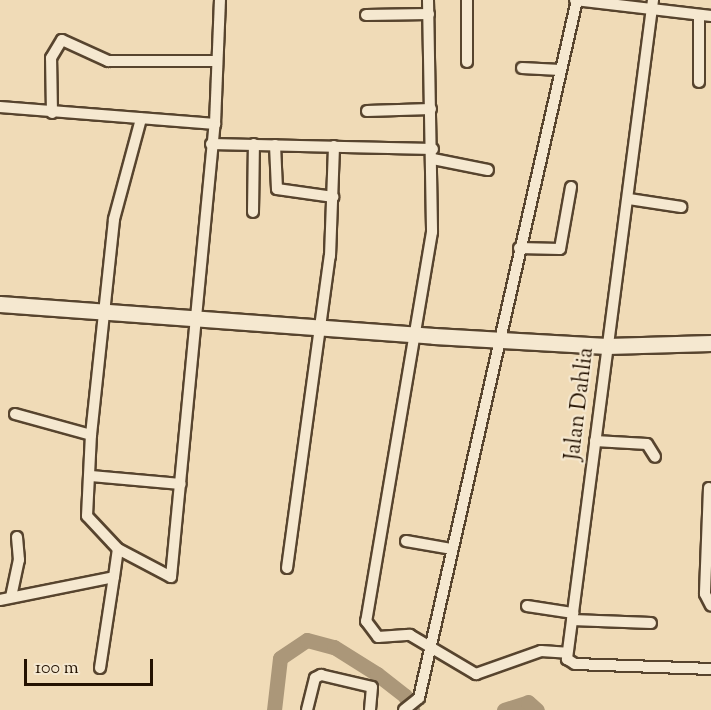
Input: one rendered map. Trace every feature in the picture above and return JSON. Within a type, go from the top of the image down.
[{"type":"street","points":[[141,119],[114,219],[106,312],[91,435],[89,523],[118,549],[171,577],[200,319],[211,144],[215,124],[220,0]]},
{"type":"street","points":[[428,0],[433,154],[432,232],[366,621],[378,637],[410,635],[428,650],[476,674],[541,651],[567,653],[575,664],[711,669]]},
{"type":"street","points":[[467,0],[467,62]]},
{"type":"street","points":[[404,710],[418,701],[576,0],[652,4],[711,16]]},
{"type":"street","name":"Jalan Dahlia","points":[[567,653],[607,346],[629,199],[652,4]]},
{"type":"street","points":[[366,15],[429,14]]},
{"type":"street","points":[[699,15],[699,82]]},
{"type":"street","points":[[52,113],[51,58],[62,40],[108,61],[217,61]]},
{"type":"street","points":[[522,68],[560,70]]},
{"type":"street","points":[[0,107],[52,113],[215,124]]},
{"type":"street","points":[[367,111],[431,109]]},
{"type":"street","points":[[211,144],[334,146],[433,154],[488,170]]},
{"type":"street","points":[[253,212],[254,144]]},
{"type":"street","points":[[275,145],[277,189],[333,197]]},
{"type":"street","points":[[287,568],[320,328],[333,197],[334,146]]},
{"type":"street","points":[[519,248],[560,249],[571,187]]},
{"type":"street","points":[[629,199],[681,207]]},
{"type":"street","points":[[0,304],[320,328],[607,346],[711,344]]},
{"type":"street","points":[[15,414],[91,435]]},
{"type":"street","points":[[595,441],[647,444],[655,457]]},
{"type":"street","points":[[91,476],[181,484]]},
{"type":"street","points":[[709,488],[705,594],[711,606]]},
{"type":"street","points":[[5,598],[19,561],[17,537]]},
{"type":"street","points":[[406,541],[452,549]]},
{"type":"street","points":[[100,668],[118,549]]},
{"type":"street","points":[[5,598],[114,577]]},
{"type":"street","points":[[527,606],[572,616],[651,623]]},
{"type":"street","points":[[307,710],[315,678],[321,675],[372,687],[370,710]]},
{"type":"waterway","points":[[274,710],[280,658],[307,640],[334,647],[377,674],[405,696],[412,710]]},
{"type":"waterway","points":[[504,710],[528,702],[537,710]]}]
